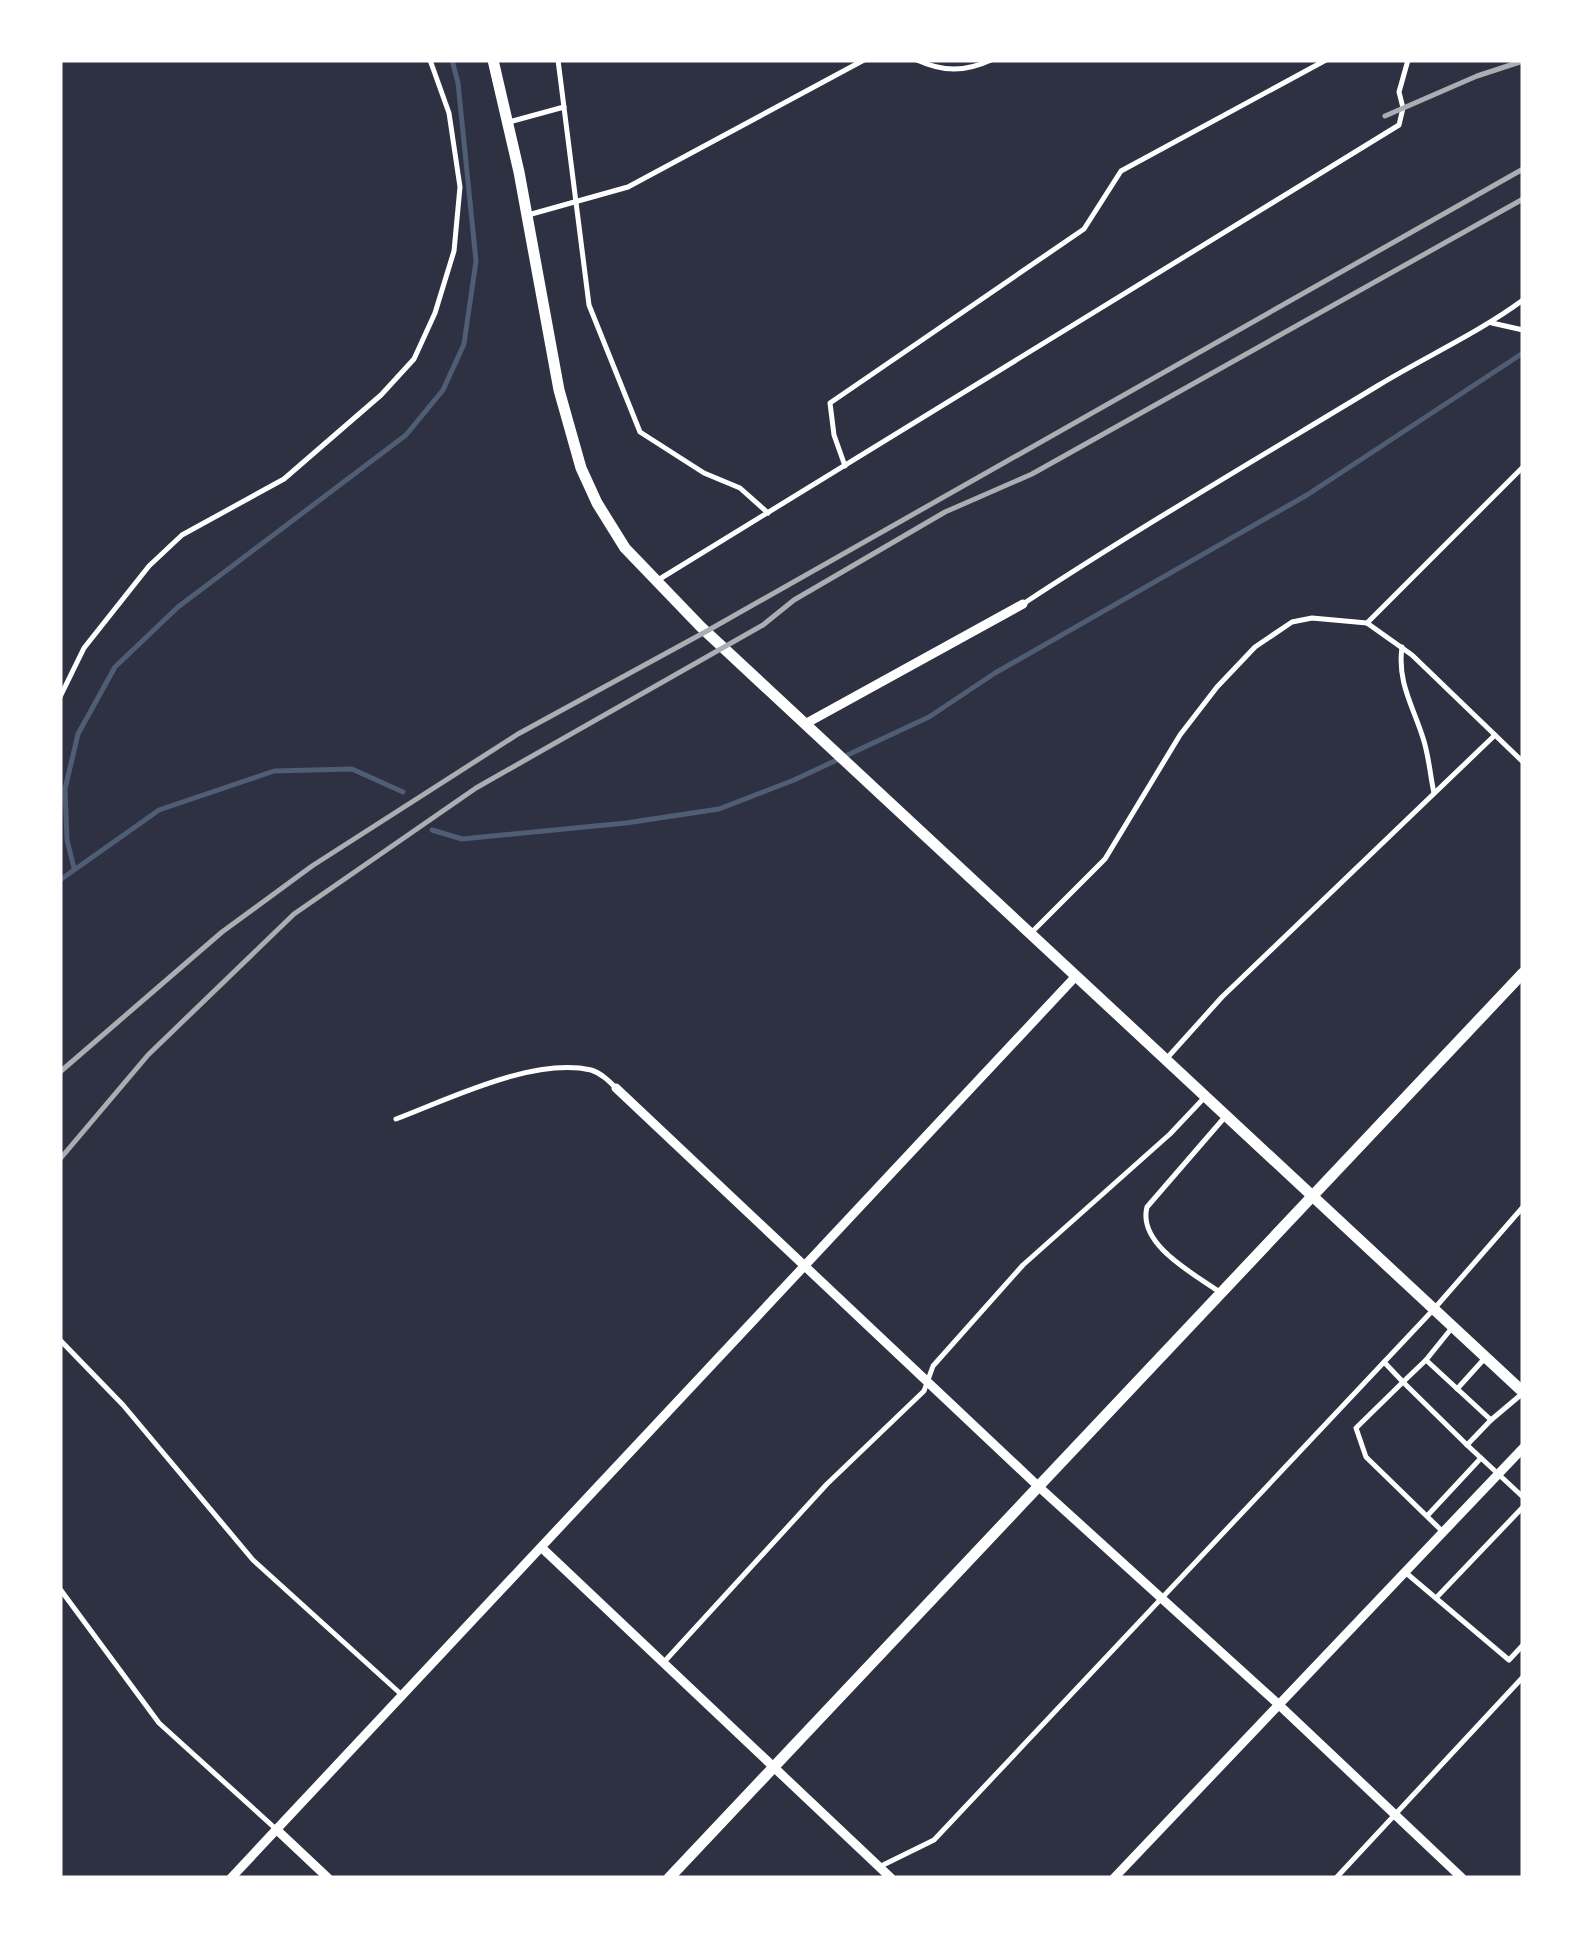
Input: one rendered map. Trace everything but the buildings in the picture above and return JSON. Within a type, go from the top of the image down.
[{"type":"street","points":[[493,60],[509,122],[558,390],[581,468],[624,548],[701,627],[1523,1392]]},
{"type":"street","points":[[805,724],[1023,604]]},
{"type":"street","points":[[668,1878],[1523,973]]},
{"type":"street","points":[[231,1878],[1076,976]]},
{"type":"street","points":[[616,1088],[1462,1878]]},
{"type":"street","points":[[1114,1878],[1523,1448]]},
{"type":"street","points":[[542,1548],[891,1878]]},
{"type":"street","points":[[277,1830],[328,1878]]},
{"type":"lane","points":[[60,697],[84,648],[148,566],[182,536],[284,479],[381,395],[414,359],[435,313],[454,251],[460,187],[449,113],[430,60]]},
{"type":"lane","points":[[558,60],[589,305],[640,432],[704,473],[740,488],[768,514]]},
{"type":"lane","points":[[527,215],[628,187],[864,60]]},
{"type":"lane","points":[[918,60],[936,69],[971,69],[991,60]]},
{"type":"lane","points":[[845,466],[834,435],[830,403],[1084,229],[1122,170],[1326,60]]},
{"type":"lane","points":[[656,582],[1399,125],[1403,108],[1399,92],[1408,60]]},
{"type":"lane","points":[[509,122],[564,106]]},
{"type":"lane","points":[[1023,604],[1104,550],[1363,394],[1492,323],[1523,300]]},
{"type":"lane","points":[[1492,323],[1523,330]]},
{"type":"lane","points":[[1367,622],[1523,466]]},
{"type":"lane","points":[[1031,933],[1104,859],[1180,735],[1217,688],[1255,647],[1292,622],[1312,618],[1367,622],[1402,647],[1523,762]]},
{"type":"lane","points":[[1402,647],[1399,666],[1403,687],[1424,742],[1434,793]]},
{"type":"lane","points":[[1166,1060],[1222,997],[1496,735]]},
{"type":"lane","points":[[396,1119],[497,1082],[552,1070],[592,1070],[616,1088]]},
{"type":"lane","points":[[663,1663],[827,1484],[924,1392],[933,1366],[1023,1265],[1170,1134],[1206,1096]]},
{"type":"lane","points":[[1221,1294],[1156,1242],[1144,1217],[1147,1207],[1226,1115]]},
{"type":"lane","points":[[879,1866],[934,1840],[1434,1309],[1523,1207]]},
{"type":"lane","points":[[1442,1531],[1366,1457],[1356,1428],[1426,1360],[1453,1326]]},
{"type":"lane","points":[[60,1340],[123,1405],[253,1560],[402,1696]]},
{"type":"lane","points":[[1457,1389],[1486,1357]]},
{"type":"lane","points":[[1426,1360],[1491,1420]]},
{"type":"lane","points":[[1384,1362],[1523,1497]]},
{"type":"lane","points":[[1467,1446],[1523,1392]]},
{"type":"lane","points":[[1427,1516],[1480,1458]]},
{"type":"lane","points":[[1436,1598],[1523,1507]]},
{"type":"lane","points":[[1514,1516],[1523,1525]]},
{"type":"lane","points":[[1404,1571],[1509,1660],[1523,1645]]},
{"type":"lane","points":[[60,1589],[159,1723],[277,1830]]},
{"type":"lane","points":[[1336,1878],[1523,1676]]},
{"type":"waterway","points":[[74,868],[67,840],[65,789],[78,734],[115,667],[178,607],[406,435],[443,390],[464,344],[476,261],[458,83],[452,60]]},
{"type":"waterway","points":[[432,830],[462,839],[626,823],[719,809],[794,780],[929,717],[995,673],[1307,495],[1523,353]]},
{"type":"waterway","points":[[60,880],[159,810],[274,771],[352,769],[403,792]]},
{"type":"railway","points":[[1385,116],[1477,76],[1523,61]]},
{"type":"railway","points":[[60,1072],[222,932],[312,866],[518,734],[1523,169]]},
{"type":"railway","points":[[60,1159],[148,1055],[294,914],[476,788],[763,625],[794,600],[945,512],[1032,474],[1523,199]]}]
